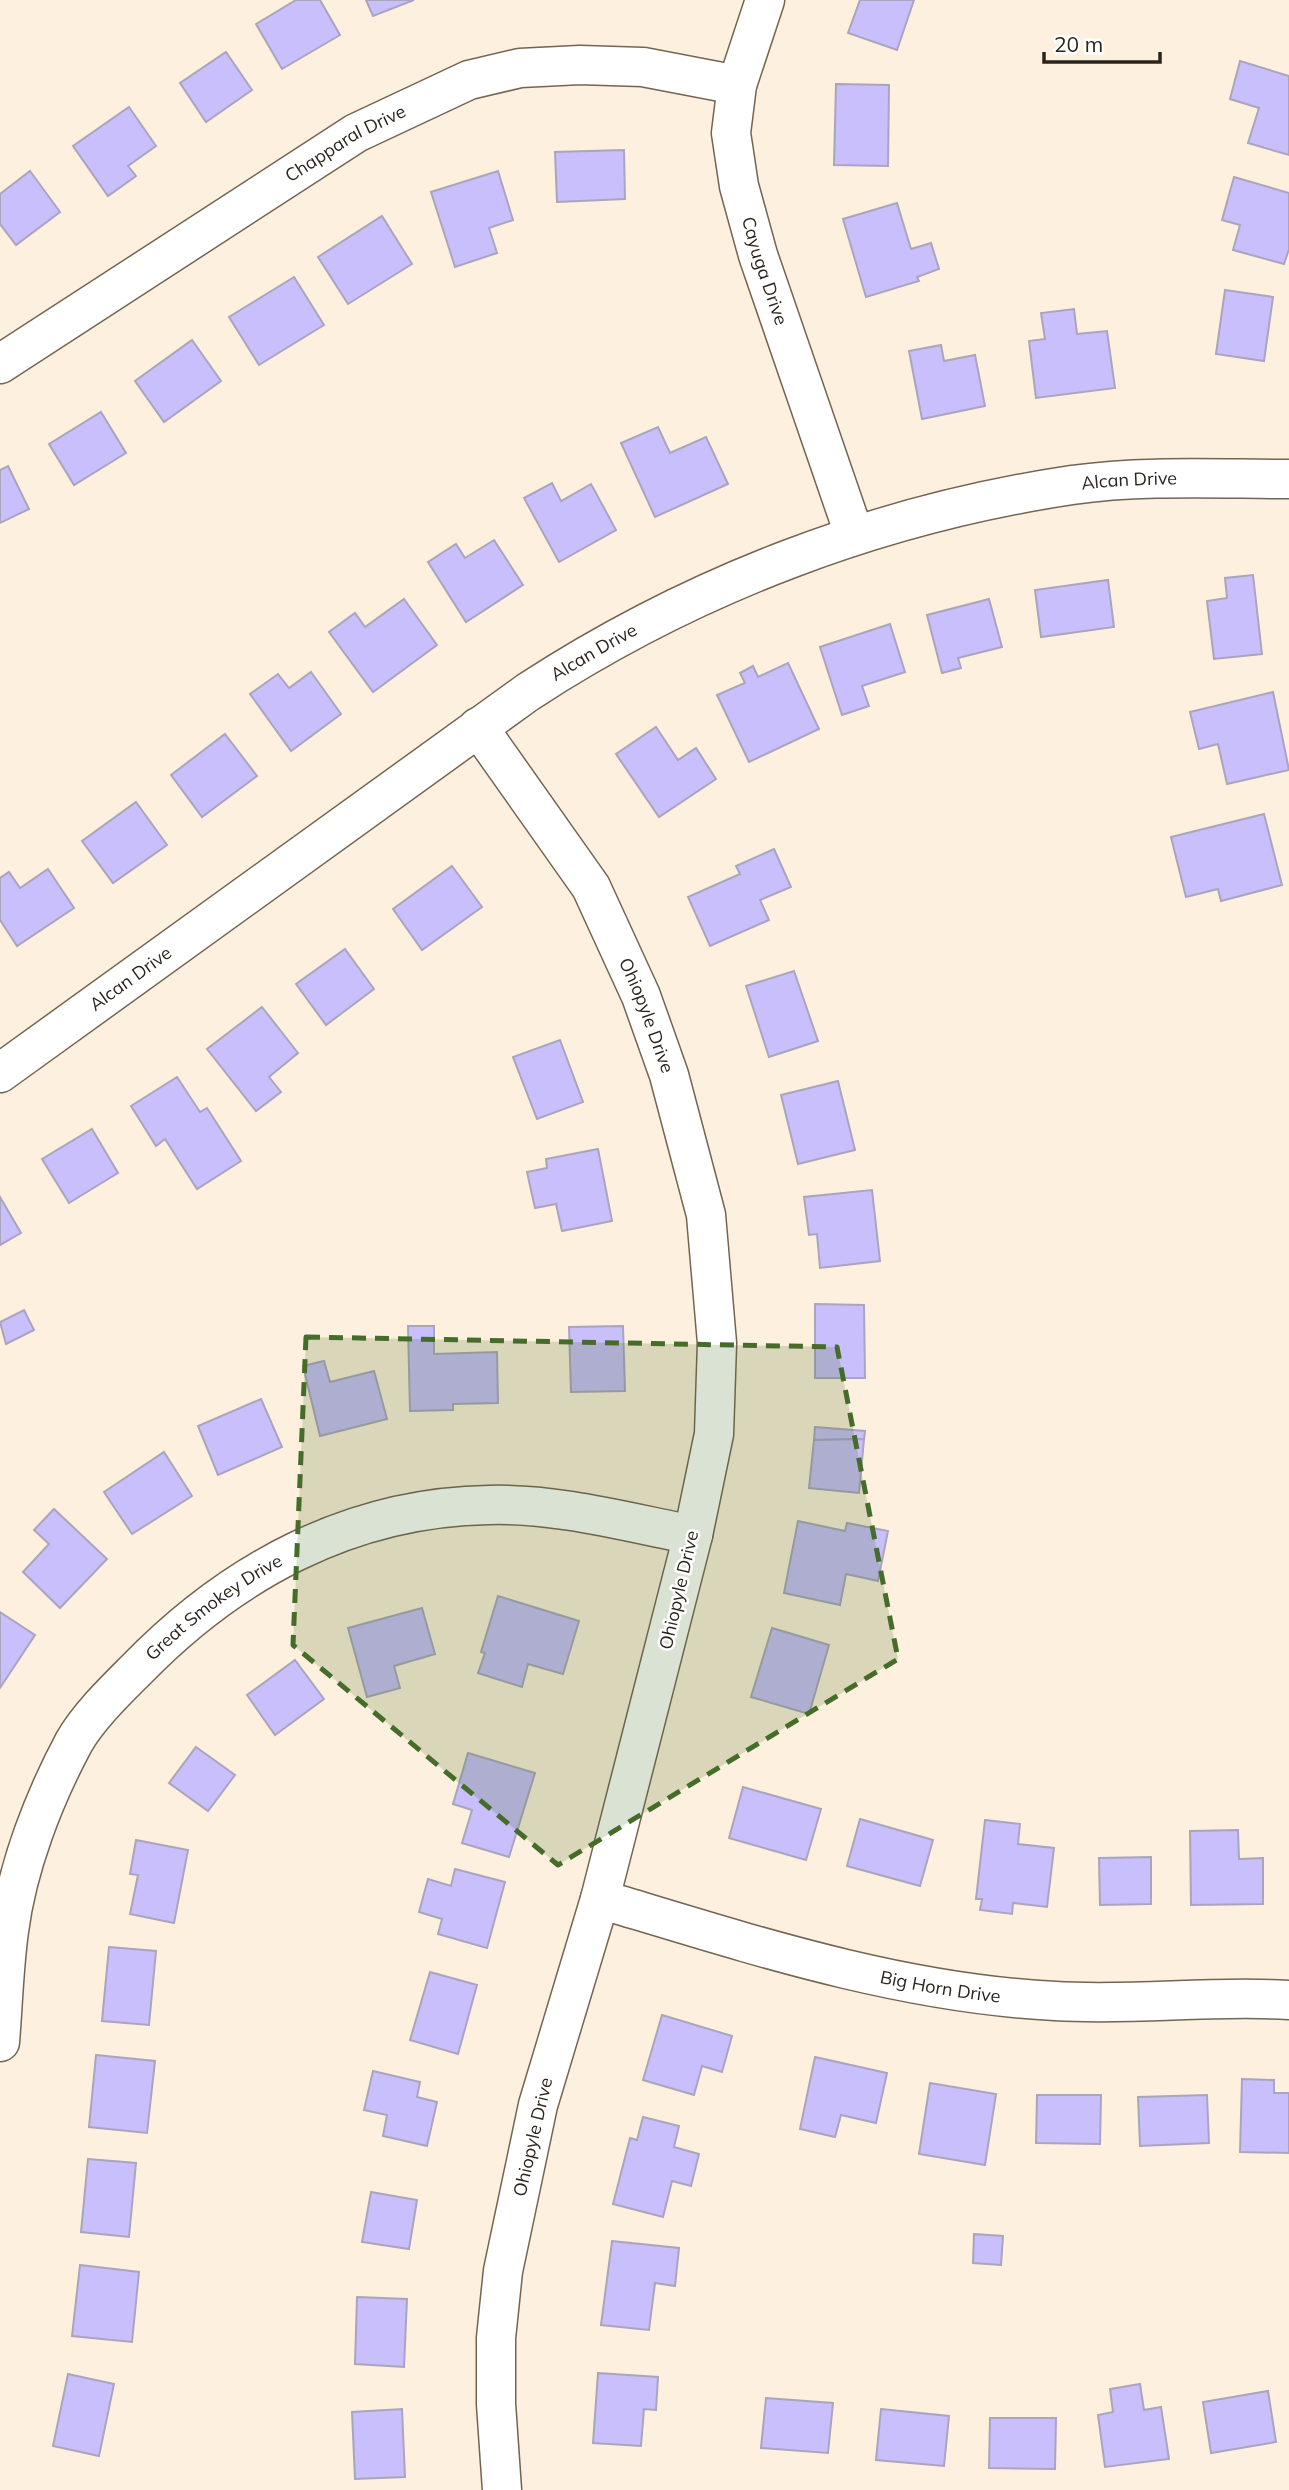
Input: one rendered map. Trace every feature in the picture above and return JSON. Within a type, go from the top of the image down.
[{"type":"street","name":"Cayuga Drive","points":[[765,0],[737,85],[731,133],[739,186],[758,255],[854,534]]},
{"type":"street","name":"Chapparal Drive","points":[[0,364],[356,133],[469,80],[520,68],[580,65],[643,67],[737,85]]},
{"type":"street","name":"Alcan Drive","points":[[0,1073],[478,727],[593,650],[683,603],[854,534],[967,506],[1074,485],[1193,478],[1289,479]]},
{"type":"street","name":"Ohiopyle Drive","points":[[478,727],[591,887],[641,996],[669,1075],[706,1215],[717,1343],[713,1434],[693,1535],[600,1899],[538,2105],[503,2271],[496,2337],[496,2404],[502,2490]]},
{"type":"street","name":"Great Smokey Drive","points":[[0,2042],[9,1929],[22,1874],[45,1807],[76,1740],[115,1691],[174,1630],[297,1549],[358,1524],[415,1511],[490,1505],[548,1508],[693,1535]]},
{"type":"street","name":"Big Horn Drive","points":[[600,1899],[796,1959],[890,1980],[966,1993],[1056,2002],[1289,2000]]},
{"type":"highlighted area","points":[[306,1337],[837,1347],[898,1659],[558,1865],[293,1645]]},
{"type":"building","points":[[296,0],[320,0],[340,35],[282,69],[256,24]]},
{"type":"building","points":[[366,0],[414,0],[373,16]]},
{"type":"building","points":[[860,0],[914,0],[897,50],[848,33]]},
{"type":"building","points":[[226,52],[252,90],[206,122],[180,83]]},
{"type":"building","points":[[1240,61],[1289,76],[1289,155],[1248,143],[1259,108],[1230,99]]},
{"type":"building","points":[[836,84],[889,85],[888,166],[834,165]]},
{"type":"building","points":[[129,107],[156,146],[128,166],[136,176],[108,196],[73,146]]},
{"type":"building","points":[[624,150],[625,199],[557,202],[555,152]]},
{"type":"building","points":[[30,171],[60,212],[16,245],[0,224],[0,194]]},
{"type":"building","points":[[498,171],[513,220],[489,228],[497,253],[455,267],[431,192]]},
{"type":"building","points":[[1234,177],[1289,193],[1289,249],[1284,264],[1233,250],[1240,225],[1222,220]]},
{"type":"building","points":[[897,203],[911,249],[931,243],[939,269],[917,277],[919,281],[866,297],[843,219]]},
{"type":"building","points":[[382,216],[412,264],[348,304],[318,257]]},
{"type":"building","points":[[294,277],[324,325],[259,365],[229,317]]},
{"type":"building","points":[[1225,290],[1273,297],[1264,361],[1216,354]]},
{"type":"building","points":[[1074,309],[1077,334],[1107,331],[1115,388],[1036,398],[1029,341],[1045,339],[1041,313]]},
{"type":"building","points":[[192,340],[221,381],[164,422],[135,381]]},
{"type":"building","points":[[941,345],[944,361],[975,355],[985,406],[922,419],[909,351]]},
{"type":"building","points":[[101,412],[126,453],[74,485],[49,444]]},
{"type":"building","points":[[658,427],[670,453],[706,437],[728,484],[655,517],[621,443]]},
{"type":"building","points":[[8,466],[29,509],[0,523],[0,470]]},
{"type":"building","points":[[552,483],[561,501],[591,484],[616,530],[559,562],[524,498]]},
{"type":"building","points":[[494,540],[523,585],[466,622],[428,562],[456,544],[465,558]]},
{"type":"building","points":[[1253,575],[1262,654],[1214,659],[1207,601],[1227,598],[1225,578]]},
{"type":"building","points":[[1108,580],[1114,627],[1041,637],[1035,590]]},
{"type":"building","points":[[404,599],[437,645],[373,692],[329,632],[355,613],[365,627]]},
{"type":"building","points":[[989,599],[1002,647],[958,658],[961,668],[942,673],[927,615]]},
{"type":"building","points":[[890,624],[905,672],[862,686],[869,706],[842,715],[820,647]]},
{"type":"building","points":[[788,663],[819,729],[749,762],[717,695],[745,683],[740,673],[753,666],[758,677]]},
{"type":"building","points":[[311,672],[341,714],[291,751],[250,694],[278,674],[289,688]]},
{"type":"building","points":[[1273,692],[1289,770],[1227,784],[1218,744],[1199,749],[1190,712]]},
{"type":"building","points":[[656,727],[678,760],[696,748],[716,779],[659,817],[616,754]]},
{"type":"building","points":[[225,734],[257,776],[202,817],[171,775]]},
{"type":"building","points":[[136,802],[167,845],[113,883],[82,841]]},
{"type":"building","points":[[1264,814],[1282,885],[1221,901],[1218,889],[1186,897],[1171,837]]},
{"type":"building","points":[[774,849],[791,887],[760,900],[769,920],[710,946],[688,897],[740,874],[736,866]]},
{"type":"building","points":[[452,866],[482,907],[422,950],[393,909]]},
{"type":"building","points":[[48,869],[74,908],[17,946],[0,920],[0,878],[9,872],[20,888]]},
{"type":"building","points":[[345,949],[374,989],[326,1025],[296,984]]},
{"type":"building","points":[[794,971],[818,1041],[769,1057],[746,986]]},
{"type":"building","points":[[262,1007],[298,1053],[269,1077],[281,1092],[256,1111],[207,1049]]},
{"type":"building","points":[[560,1040],[583,1102],[537,1119],[513,1057]]},
{"type":"building","points":[[177,1077],[200,1112],[207,1108],[241,1161],[197,1189],[165,1139],[156,1146],[131,1106]]},
{"type":"building","points":[[838,1081],[855,1150],[798,1164],[781,1095]]},
{"type":"building","points":[[92,1129],[118,1173],[69,1203],[42,1159]]},
{"type":"building","points":[[598,1149],[612,1221],[562,1231],[556,1204],[535,1208],[527,1172],[547,1168],[546,1159]]},
{"type":"building","points":[[872,1190],[880,1261],[820,1268],[817,1234],[809,1235],[804,1197]]},
{"type":"building","points":[[0,1197],[21,1233],[0,1245]]},
{"type":"building","points":[[815,1304],[864,1305],[865,1378],[815,1378]]},
{"type":"building","points":[[24,1310],[34,1330],[6,1344],[0,1322]]},
{"type":"building","points":[[408,1326],[434,1326],[434,1354],[497,1352],[498,1403],[453,1404],[453,1410],[410,1411]]},
{"type":"building","points":[[623,1326],[625,1391],[571,1392],[569,1327]]},
{"type":"building","points":[[324,1361],[330,1382],[374,1371],[387,1419],[320,1436],[303,1366]]},
{"type":"building","points":[[261,1399],[282,1447],[218,1475],[198,1426]]},
{"type":"building","points":[[815,1427],[865,1431],[864,1439],[814,1440]]},
{"type":"building","points":[[864,1439],[859,1493],[809,1488],[814,1440]]},
{"type":"building","points":[[164,1452],[192,1496],[132,1534],[104,1492]]},
{"type":"building","points":[[54,1509],[107,1559],[60,1608],[23,1572],[49,1544],[34,1530]]},
{"type":"building","points":[[798,1521],[845,1531],[847,1523],[888,1531],[878,1581],[846,1574],[840,1605],[784,1593]]},
{"type":"building","points":[[498,1596],[579,1621],[563,1674],[528,1664],[522,1687],[478,1673],[485,1653],[481,1652]]},
{"type":"building","points":[[422,1608],[435,1654],[394,1666],[400,1688],[367,1697],[348,1628]]},
{"type":"building","points":[[0,1612],[35,1635],[0,1688]]},
{"type":"building","points":[[772,1628],[829,1645],[809,1714],[751,1697]]},
{"type":"building","points":[[295,1660],[324,1699],[275,1735],[247,1695]]},
{"type":"building","points":[[196,1747],[235,1775],[208,1811],[169,1783]]},
{"type":"building","points":[[468,1753],[535,1773],[509,1857],[462,1843],[472,1810],[453,1804]]},
{"type":"building","points":[[743,1787],[821,1809],[806,1860],[729,1838]]},
{"type":"building","points":[[860,1819],[933,1840],[920,1886],[847,1866]]},
{"type":"building","points":[[985,1820],[1020,1824],[1018,1844],[1054,1848],[1047,1907],[1013,1903],[1012,1914],[980,1910],[982,1899],[976,1899]]},
{"type":"building","points":[[1238,1830],[1239,1859],[1263,1858],[1263,1904],[1191,1905],[1190,1831]]},
{"type":"building","points":[[136,1840],[188,1850],[174,1923],[130,1914],[138,1875],[130,1874]]},
{"type":"building","points":[[1151,1857],[1151,1904],[1100,1905],[1099,1858]]},
{"type":"building","points":[[455,1869],[505,1882],[487,1948],[438,1934],[442,1919],[419,1912],[428,1879],[451,1886]]},
{"type":"building","points":[[109,1947],[156,1951],[149,2025],[102,2021]]},
{"type":"building","points":[[430,1972],[477,1985],[458,2054],[410,2040]]},
{"type":"building","points":[[662,2015],[732,2036],[722,2072],[702,2066],[694,2095],[643,2080]]},
{"type":"building","points":[[96,2055],[155,2061],[147,2133],[89,2127]]},
{"type":"building","points":[[815,2057],[887,2073],[876,2123],[841,2115],[835,2137],[800,2129]]},
{"type":"building","points":[[373,2071],[420,2082],[417,2097],[437,2102],[427,2146],[383,2136],[387,2115],[364,2110]]},
{"type":"building","points":[[1242,2079],[1274,2080],[1274,2093],[1289,2093],[1289,2153],[1240,2152]]},
{"type":"building","points":[[930,2083],[996,2094],[985,2165],[919,2154]]},
{"type":"building","points":[[1037,2095],[1101,2095],[1100,2144],[1036,2143]]},
{"type":"building","points":[[1207,2095],[1209,2143],[1140,2146],[1138,2097]]},
{"type":"building","points":[[643,2117],[679,2126],[674,2147],[699,2154],[691,2186],[672,2181],[663,2217],[613,2204],[630,2138],[637,2140]]},
{"type":"building","points":[[88,2159],[136,2163],[129,2237],[81,2232]]},
{"type":"building","points":[[371,2192],[417,2200],[409,2249],[362,2242]]},
{"type":"building","points":[[974,2234],[1003,2236],[1001,2265],[973,2263]]},
{"type":"building","points":[[612,2241],[679,2248],[675,2286],[655,2283],[649,2330],[601,2325]]},
{"type":"building","points":[[80,2265],[139,2272],[132,2342],[72,2336]]},
{"type":"building","points":[[357,2297],[407,2299],[404,2367],[355,2364]]},
{"type":"building","points":[[598,2373],[658,2377],[656,2410],[644,2409],[641,2446],[593,2443]]},
{"type":"building","points":[[68,2374],[114,2384],[99,2456],[53,2446]]},
{"type":"building","points":[[1140,2384],[1144,2410],[1161,2407],[1169,2459],[1105,2467],[1098,2415],[1113,2412],[1110,2389]]},
{"type":"building","points":[[1268,2391],[1276,2442],[1211,2453],[1203,2402]]},
{"type":"building","points":[[766,2398],[833,2403],[828,2453],[761,2448]]},
{"type":"building","points":[[402,2409],[405,2477],[355,2479],[352,2412]]},
{"type":"building","points":[[881,2409],[949,2416],[944,2466],[876,2460]]},
{"type":"building","points":[[990,2418],[1056,2418],[1055,2469],[989,2468]]}]
